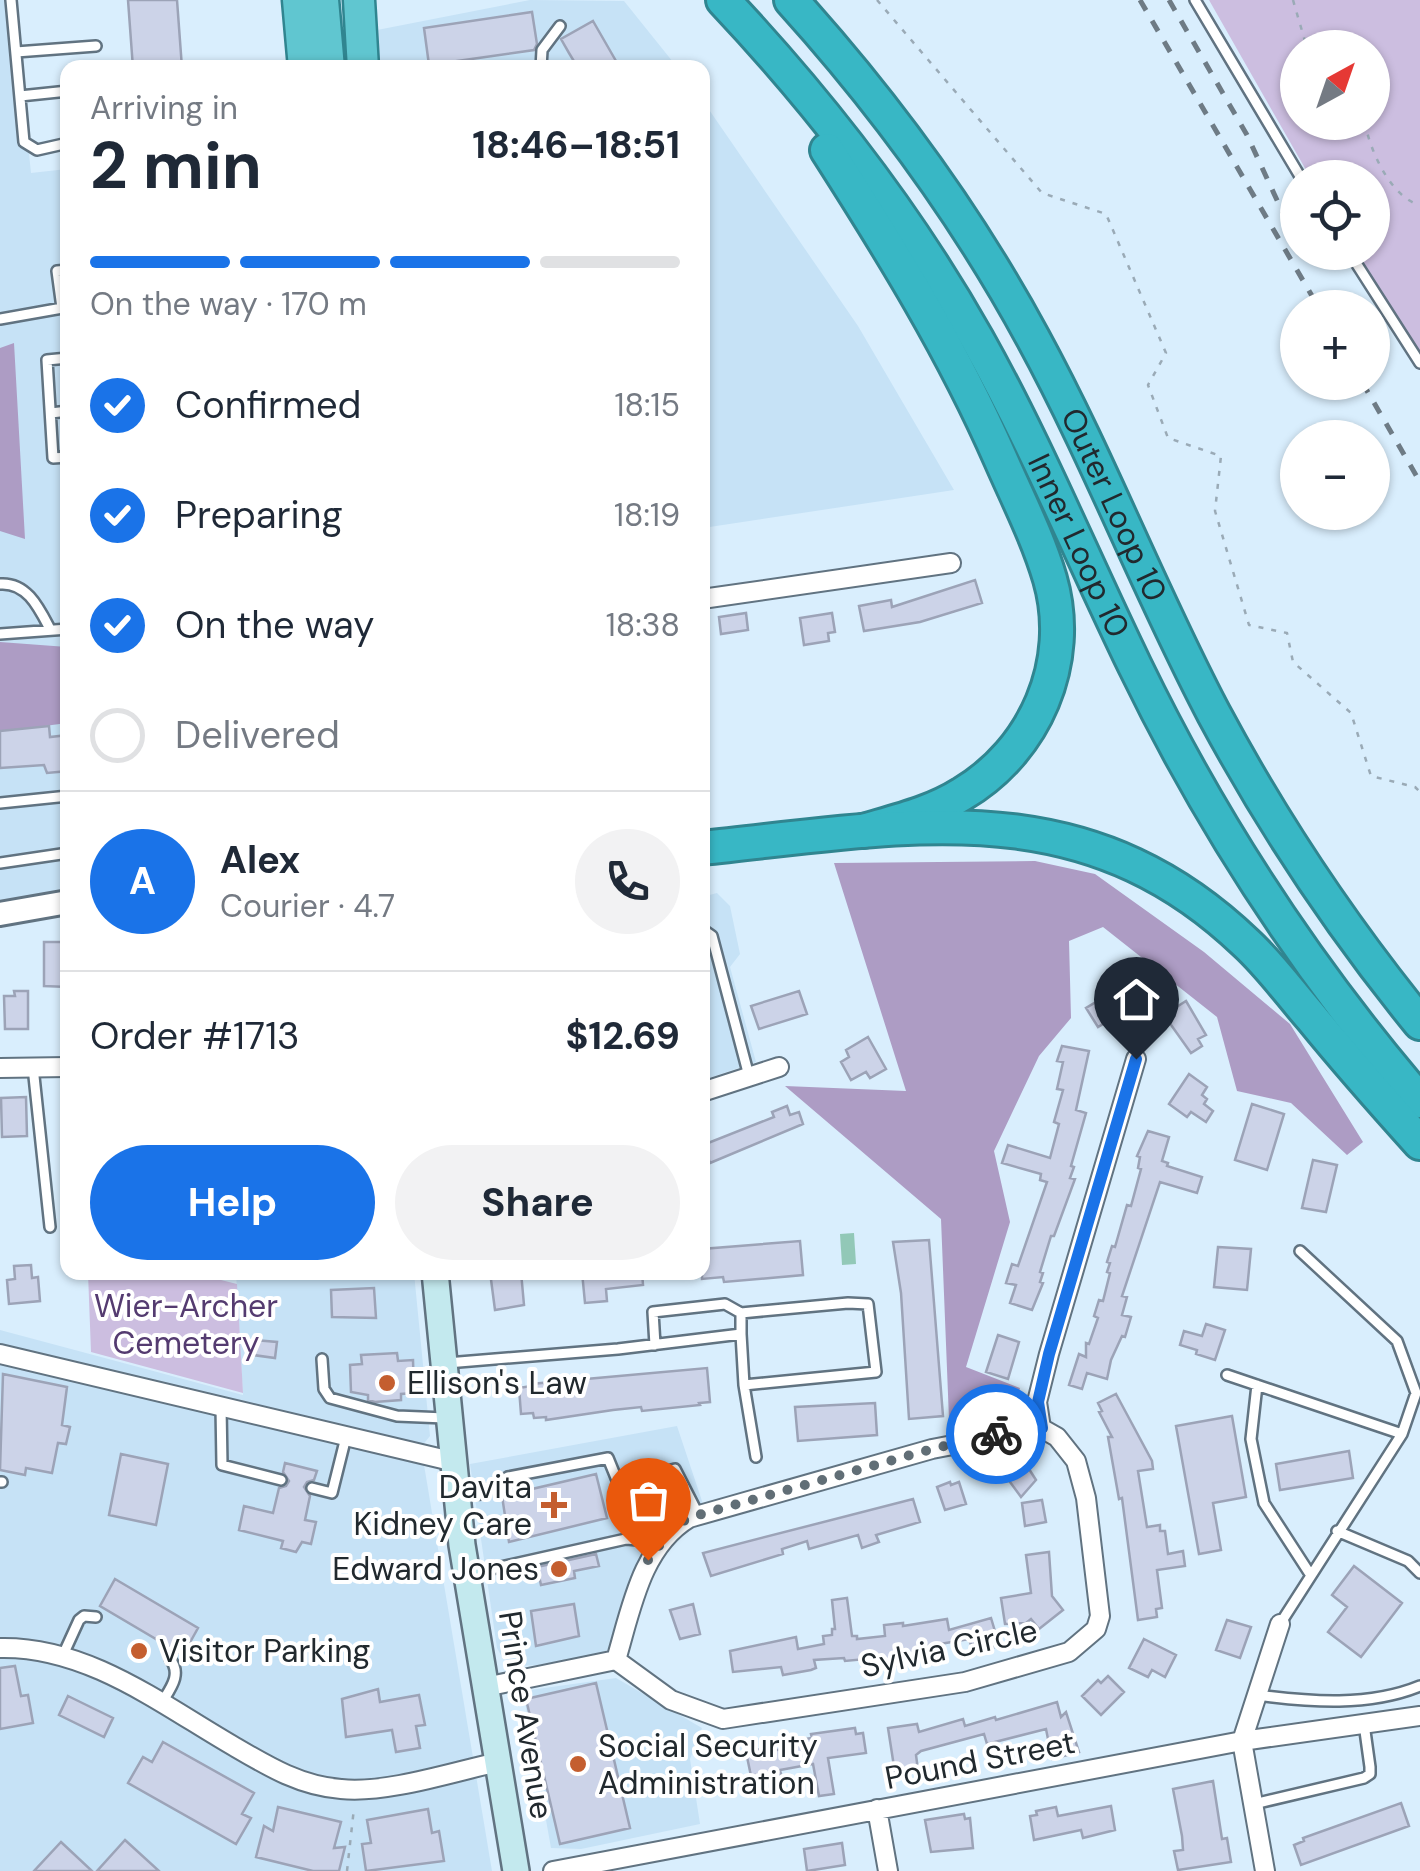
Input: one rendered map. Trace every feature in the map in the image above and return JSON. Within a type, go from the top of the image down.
[{"type":"highway","points":[[298,0],[303,60]]},
{"type":"highway","points":[[322,0],[328,60]]},
{"type":"highway","points":[[359,0],[366,60]]},
{"type":"highway","points":[[721,0],[810,122],[944,340],[1036,539],[1054,598],[1057,646],[1053,672],[1030,728],[1011,756],[961,795],[906,819],[863,831]]},
{"type":"highway","name":"Inner Loop 10","points":[[721,0],[849,146],[954,300],[1022,424],[1134,665],[1220,826],[1301,950],[1420,1101]]},
{"type":"highway","name":"Outer Loop 10","points":[[791,0],[834,47],[917,153],[1004,287],[1066,400],[1186,657],[1238,758],[1328,903],[1420,1023]]},
{"type":"highway","points":[[800,0],[834,47]]},
{"type":"highway","points":[[710,847],[863,831],[994,828],[1078,842],[1154,874],[1188,894],[1250,947],[1420,1143]]},
{"type":"main road","name":"Prince Avenue","points":[[435,1280],[451,1461],[516,1871]]},
{"type":"street","points":[[710,598],[951,563]]},
{"type":"street","points":[[0,914],[60,903]]},
{"type":"street","points":[[485,1687],[616,1660],[648,1560],[672,1529],[698,1515],[932,1449],[1042,1428],[1038,1402],[1049,1354],[1136,1059]]},
{"type":"street","points":[[0,1068],[60,1067]]},
{"type":"street","points":[[710,1089],[779,1068]]},
{"type":"street","points":[[0,1354],[451,1461]]},
{"type":"street","name":"Sylvia Circle","points":[[616,1660],[671,1700],[723,1719],[965,1682],[1069,1652],[1096,1628],[1100,1616],[1088,1512],[1076,1462],[1057,1437],[1042,1428]]},
{"type":"street","points":[[1266,1871],[1242,1741],[1280,1624]]},
{"type":"street","points":[[0,1648],[40,1649],[104,1672],[277,1771],[318,1786],[355,1790],[498,1762]]},
{"type":"street","name":"Pound Street","points":[[553,1871],[1242,1741],[1420,1716]]},
{"type":"street","points":[[877,1810],[888,1871]]},
{"type":"lane","points":[[10,0],[27,146],[37,150],[60,145]]},
{"type":"lane","points":[[1195,0],[1290,160]]},
{"type":"lane","points":[[542,60],[542,50],[560,26]]},
{"type":"lane","points":[[16,52],[96,46]]},
{"type":"lane","points":[[20,96],[60,92]]},
{"type":"lane","points":[[1361,270],[1420,363]]},
{"type":"lane","points":[[0,319],[60,309]]},
{"type":"lane","points":[[60,359],[48,360],[53,458],[60,458]]},
{"type":"lane","points":[[52,413],[60,412]]},
{"type":"lane","points":[[0,584],[12,583],[23,589],[50,630]]},
{"type":"lane","points":[[0,634],[60,629]]},
{"type":"lane","points":[[0,804],[60,797]]},
{"type":"lane","points":[[0,863],[60,853]]},
{"type":"lane","points":[[710,935],[749,1077]]},
{"type":"lane","points":[[33,1067],[50,1227]]},
{"type":"lane","points":[[1280,1624],[1402,1434],[1416,1392],[1397,1342],[1300,1251]]},
{"type":"lane","points":[[656,1345],[652,1312],[725,1304],[741,1313],[868,1304],[876,1372],[744,1385]]},
{"type":"lane","points":[[741,1313],[744,1385],[756,1456]]},
{"type":"lane","points":[[442,1363],[742,1334]]},
{"type":"lane","points":[[322,1359],[324,1389],[330,1398],[396,1416],[448,1418]]},
{"type":"lane","points":[[1227,1376],[1402,1434]]},
{"type":"lane","points":[[1257,1386],[1251,1439],[1264,1503],[1310,1574]]},
{"type":"lane","points":[[221,1407],[222,1465],[281,1480]]},
{"type":"lane","points":[[332,1493],[346,1436]]},
{"type":"lane","points":[[456,1496],[481,1494],[508,1477],[608,1458],[619,1485],[675,1469],[698,1515]]},
{"type":"lane","points":[[312,1488],[345,1496]]},
{"type":"lane","points":[[1337,1531],[1408,1562],[1420,1573]]},
{"type":"lane","points":[[467,1574],[626,1539],[661,1542]]},
{"type":"lane","points":[[63,1655],[79,1620],[84,1616],[96,1617]]},
{"type":"lane","points":[[161,1704],[175,1677],[176,1667],[170,1659]]},
{"type":"lane","points":[[1257,1695],[1332,1700],[1403,1693],[1420,1686]]},
{"type":"lane","points":[[1254,1804],[1370,1774],[1364,1724]]},
{"type":"path","points":[[877,0],[1042,193],[1106,214],[1166,353],[1148,386],[1168,438],[1221,456],[1214,511],[1248,624],[1288,633],[1293,662],[1351,713],[1371,776],[1415,787],[1420,792]]},
{"type":"path","points":[[1293,0],[1301,30]]},
{"type":"path","points":[[1369,140],[1392,183],[1412,203],[1420,204]]},
{"type":"path","points":[[347,1871],[355,1790]]},
{"type":"shaded area","points":[[0,0],[13,0],[31,173],[60,170],[60,891],[0,902]]},
{"type":"shaded area","points":[[530,0],[624,1],[671,60],[373,60],[372,31]]},
{"type":"shaded area","points":[[710,111],[858,326],[954,490],[710,527]]},
{"type":"shaded area","points":[[14,343],[25,539],[0,531],[0,348]]},
{"type":"shaded area","points":[[0,642],[60,646],[60,724],[0,732]]},
{"type":"shaded area","points":[[1035,861],[1095,874],[1204,952],[1290,1024],[1363,1142],[1347,1155],[1291,1103],[1237,1091],[1217,1017],[1103,927],[1069,941],[1071,1018],[1039,1056],[994,1151],[1010,1222],[966,1367],[1020,1388],[1012,1414],[949,1419],[941,1219],[785,1086],[906,1091],[834,863]]},
{"type":"shaded area","points":[[717,893],[730,906],[740,954],[730,967],[756,1062],[710,1078],[710,895]]},
{"type":"shaded area","points":[[854,1233],[856,1264],[842,1265],[840,1234]]},
{"type":"shaded area","points":[[236,1280],[415,1280],[430,1436],[421,1447],[492,1871],[0,1871],[0,1330],[243,1395]]},
{"type":"shaded area","points":[[677,1426],[703,1504],[666,1523],[646,1543],[623,1599],[611,1647],[601,1654],[538,1665],[517,1666],[503,1659],[497,1648],[470,1464]]},
{"type":"shaded area","points":[[616,1678],[702,1728],[690,1759],[700,1824],[581,1849],[551,1848],[523,1691]]},
{"type":"green space","points":[[1209,0],[1420,0],[1420,370],[1390,318],[1390,290],[1374,290],[1363,270],[1390,270],[1390,160],[1300,160],[1289,140],[1390,140],[1390,30],[1280,30],[1280,124]]},
{"type":"green space","name":"Wier-Archer Cemetery","points":[[88,1280],[221,1280],[237,1284],[243,1393],[91,1352]]},
{"type":"building","points":[[128,0],[177,0],[181,60],[132,60]]},
{"type":"building","points":[[532,12],[537,44],[534,50],[464,60],[428,60],[424,28]]},
{"type":"building","points":[[593,21],[615,60],[573,60],[561,39]]},
{"type":"building","points":[[975,580],[982,603],[920,622],[864,631],[859,606],[891,600],[892,607]]},
{"type":"building","points":[[746,613],[748,630],[721,634],[719,617]]},
{"type":"building","points":[[832,613],[835,632],[828,633],[829,641],[804,645],[800,618]]},
{"type":"building","points":[[49,726],[50,737],[60,736],[60,772],[47,773],[44,765],[0,768],[0,731]]},
{"type":"building","points":[[44,942],[60,942],[60,987],[44,986]]},
{"type":"building","points":[[1119,976],[1136,1004],[1098,1027],[1086,1008],[1111,993],[1106,985]]},
{"type":"building","points":[[14,991],[28,991],[28,1029],[5,1029],[4,996],[15,996]]},
{"type":"building","points":[[799,991],[807,1014],[759,1029],[751,1006]]},
{"type":"building","points":[[1186,1001],[1206,1035],[1198,1039],[1202,1046],[1191,1053],[1164,1015]]},
{"type":"building","points":[[868,1037],[886,1069],[870,1078],[866,1072],[851,1080],[841,1062],[849,1057],[846,1050]]},
{"type":"building","points":[[1062,1046],[1089,1051],[1076,1110],[1086,1113],[1071,1166],[1074,1167],[1070,1178],[1075,1179],[1051,1236],[1040,1272],[1043,1283],[1032,1310],[1010,1303],[1016,1285],[1006,1283],[1012,1264],[1018,1266],[1047,1182],[1040,1180],[1041,1174],[1002,1163],[1008,1145],[1050,1158],[1063,1090],[1057,1089],[1063,1062],[1057,1061]]},
{"type":"building","points":[[1189,1074],[1207,1087],[1202,1095],[1207,1099],[1204,1104],[1213,1111],[1206,1122],[1191,1112],[1187,1117],[1169,1104]]},
{"type":"building","points":[[26,1097],[27,1136],[2,1137],[1,1098]]},
{"type":"building","points":[[1252,1104],[1284,1114],[1267,1170],[1235,1160]]},
{"type":"building","points":[[787,1106],[790,1115],[799,1112],[803,1124],[710,1163],[710,1142],[774,1117],[772,1112]]},
{"type":"building","points":[[1148,1131],[1169,1137],[1162,1161],[1167,1166],[1202,1177],[1197,1193],[1160,1182],[1122,1296],[1127,1297],[1122,1315],[1131,1317],[1125,1337],[1122,1336],[1111,1360],[1107,1379],[1087,1373],[1082,1389],[1069,1385],[1079,1354],[1086,1357],[1086,1343],[1089,1344],[1098,1318],[1094,1316],[1099,1300],[1103,1301],[1110,1273],[1107,1262],[1127,1205],[1131,1206],[1141,1169],[1137,1156]]},
{"type":"building","points":[[1313,1160],[1337,1165],[1326,1212],[1302,1208]]},
{"type":"building","points":[[929,1240],[943,1416],[909,1419],[901,1293],[893,1242]]},
{"type":"building","points":[[800,1241],[803,1275],[724,1282],[723,1277],[710,1278],[710,1248]]},
{"type":"building","points":[[1218,1247],[1251,1249],[1247,1290],[1214,1287]]},
{"type":"building","points":[[31,1265],[32,1278],[38,1277],[40,1301],[9,1304],[7,1280],[15,1279],[14,1266]]},
{"type":"building","points":[[491,1280],[522,1280],[524,1305],[495,1310]]},
{"type":"building","points":[[583,1280],[643,1280],[643,1285],[606,1289],[607,1301],[585,1303]]},
{"type":"building","points":[[374,1288],[376,1318],[332,1317],[331,1290]]},
{"type":"building","points":[[1206,1324],[1225,1330],[1215,1360],[1180,1345],[1184,1331],[1202,1336]]},
{"type":"building","points":[[998,1335],[1019,1342],[1008,1379],[986,1372]]},
{"type":"building","points":[[254,1340],[277,1342],[275,1358],[253,1355]]},
{"type":"building","points":[[397,1353],[398,1361],[413,1360],[414,1393],[401,1394],[401,1400],[375,1402],[368,1400],[368,1395],[351,1392],[350,1365],[362,1364],[361,1355]]},
{"type":"building","points":[[707,1368],[710,1402],[700,1405],[642,1411],[641,1407],[546,1420],[534,1418],[533,1413],[521,1414],[519,1388],[531,1384]]},
{"type":"building","points":[[3,1374],[67,1387],[62,1425],[70,1427],[66,1444],[58,1443],[52,1473],[26,1468],[25,1475],[0,1470]]},
{"type":"building","points":[[1116,1394],[1152,1461],[1153,1469],[1138,1471],[1147,1527],[1160,1525],[1160,1531],[1165,1531],[1168,1554],[1183,1551],[1185,1566],[1157,1570],[1162,1608],[1156,1609],[1157,1617],[1138,1620],[1122,1498],[1119,1499],[1108,1437],[1112,1437],[1098,1403]]},
{"type":"building","points":[[875,1403],[877,1435],[798,1441],[795,1407]]},
{"type":"building","points":[[1232,1416],[1246,1497],[1213,1503],[1221,1550],[1199,1554],[1176,1426]]},
{"type":"building","points":[[1349,1451],[1353,1478],[1280,1490],[1276,1464]]},
{"type":"building","points":[[121,1454],[168,1464],[156,1525],[109,1515]]},
{"type":"building","points":[[1020,1455],[1036,1480],[1021,1497],[999,1467]]},
{"type":"building","points":[[285,1463],[317,1471],[314,1480],[304,1487],[310,1496],[305,1520],[316,1522],[311,1544],[302,1542],[296,1552],[281,1548],[283,1541],[239,1530],[244,1506],[273,1513],[279,1488],[289,1481],[283,1472]]},
{"type":"building","name":"Davita Kidney Care","points":[[596,1474],[607,1518],[509,1542],[502,1496]]},
{"type":"building","points":[[959,1482],[966,1504],[945,1510],[937,1487]]},
{"type":"building","points":[[913,1499],[920,1522],[876,1535],[879,1542],[862,1548],[858,1535],[809,1549],[807,1541],[782,1549],[783,1554],[711,1576],[703,1553]]},
{"type":"building","points":[[1042,1500],[1046,1522],[1025,1526],[1022,1503]]},
{"type":"building","points":[[1049,1552],[1052,1596],[1063,1610],[1039,1629],[1031,1619],[1005,1624],[1001,1598],[1031,1593],[1026,1555]]},
{"type":"building","name":"Edward Jones","points":[[596,1554],[599,1566],[574,1571],[575,1578],[541,1585],[537,1567]]},
{"type":"building","points":[[1354,1566],[1402,1603],[1361,1657],[1328,1632],[1347,1607],[1332,1595]]},
{"type":"building","points":[[115,1579],[198,1628],[183,1655],[100,1606]]},
{"type":"building","points":[[847,1598],[852,1636],[857,1639],[885,1636],[884,1625],[947,1619],[949,1630],[991,1618],[997,1638],[990,1640],[993,1648],[978,1652],[969,1639],[940,1644],[941,1650],[906,1655],[907,1659],[898,1660],[898,1666],[877,1663],[876,1658],[844,1658],[814,1660],[816,1668],[783,1675],[781,1667],[733,1672],[730,1651],[796,1637],[798,1649],[824,1644],[823,1636],[832,1635],[835,1629],[832,1600]]},
{"type":"building","points":[[574,1604],[579,1636],[536,1646],[531,1611]]},
{"type":"building","points":[[693,1604],[700,1634],[680,1639],[670,1610]]},
{"type":"building","points":[[1227,1620],[1251,1627],[1240,1658],[1216,1650]]},
{"type":"building","points":[[1144,1639],[1176,1655],[1165,1677],[1152,1670],[1148,1677],[1129,1668]]},
{"type":"building","points":[[15,1666],[21,1696],[28,1695],[33,1723],[0,1729],[0,1668]]},
{"type":"building","points":[[1108,1676],[1124,1692],[1101,1715],[1082,1696]]},
{"type":"building","name":"Social Security Administration","points":[[596,1683],[630,1828],[560,1844],[526,1699]]},
{"type":"building","points":[[378,1689],[380,1702],[419,1695],[425,1725],[416,1726],[420,1748],[396,1752],[392,1730],[346,1737],[342,1699]]},
{"type":"building","points":[[68,1696],[113,1718],[104,1737],[59,1715]]},
{"type":"building","points":[[1057,1702],[1061,1717],[1066,1712],[1079,1752],[1052,1759],[1046,1729],[987,1744],[984,1734],[921,1751],[916,1755],[918,1770],[895,1773],[888,1728],[917,1724],[919,1732],[963,1719],[965,1726]]},
{"type":"building","points":[[855,1728],[856,1734],[863,1733],[866,1753],[828,1758],[834,1794],[819,1796],[813,1764],[780,1770],[782,1778],[766,1781],[764,1773],[751,1776],[746,1752],[792,1747],[791,1741],[812,1738],[811,1734]]},
{"type":"building","points":[[163,1742],[254,1793],[242,1814],[251,1818],[236,1844],[128,1783],[143,1757],[152,1762]]},
{"type":"building","points":[[1213,1781],[1222,1839],[1227,1838],[1231,1862],[1178,1870],[1174,1851],[1183,1850],[1173,1789]]},
{"type":"building","points":[[1401,1803],[1409,1826],[1301,1865],[1294,1845],[1303,1838]]},
{"type":"building","points":[[1111,1806],[1115,1830],[1083,1838],[1081,1830],[1034,1840],[1030,1816],[1037,1815],[1036,1811],[1056,1807],[1058,1816]]},
{"type":"building","points":[[278,1807],[341,1822],[334,1848],[345,1847],[339,1871],[313,1871],[256,1857],[264,1826],[273,1831]]},
{"type":"building","points":[[428,1809],[432,1833],[439,1831],[444,1861],[366,1871],[362,1844],[371,1843],[367,1820]]},
{"type":"building","points":[[964,1814],[965,1819],[970,1818],[973,1848],[931,1852],[925,1820]]},
{"type":"building","points":[[125,1840],[159,1871],[97,1871]]},
{"type":"building","points":[[61,1842],[92,1871],[34,1871]]},
{"type":"building","points":[[842,1843],[845,1865],[807,1871],[804,1849]]},
{"type":"railway","points":[[1140,0],[1309,290]]},
{"type":"railway","points":[[1169,0],[1247,135],[1280,207]]},
{"type":"railway","points":[[1372,400],[1420,482]]},
{"type":"way so far","points":[[648,1560],[672,1529],[688,1518],[996,1434]]},
{"type":"place","name":"Ellison's Law","points":[[387,1383]]},
{"type":"place","name":"Davita Kidney Care","points":[[554,1505]]},
{"type":"place","name":"Edward Jones","points":[[559,1569]]},
{"type":"place","name":"Visitor Parking","points":[[139,1651]]},
{"type":"place","name":"Social Security Administration","points":[[578,1764]]},
{"type":"route","points":[[996,1434],[1042,1428],[1038,1402],[1049,1354],[1136,1059]]}]
